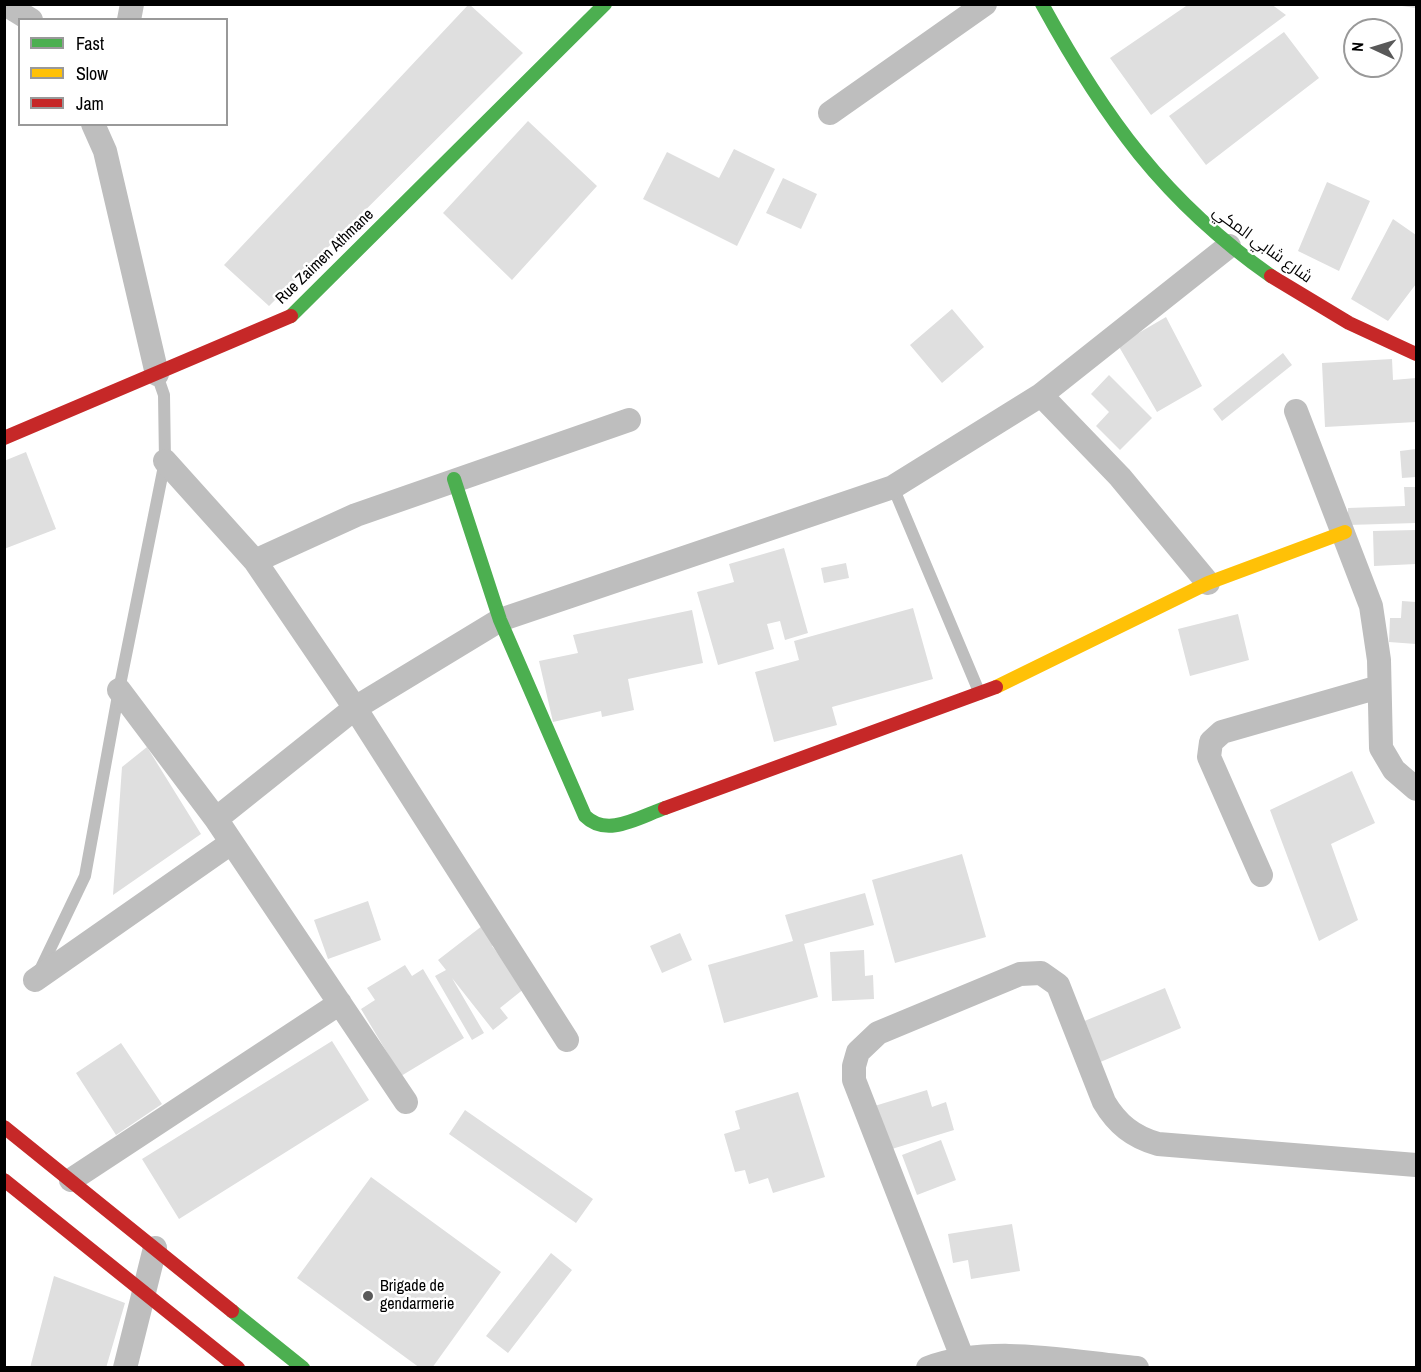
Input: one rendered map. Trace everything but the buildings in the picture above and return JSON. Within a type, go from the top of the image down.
[{"type":"main road","name":"Rue Zaimen Athmane","points":[[4,438],[289,318],[605,4]]},
{"type":"main road","name":"شارع شابي المكي","points":[[1042,4],[1078,69],[1139,156],[1196,217],[1229,246],[1298,292],[1355,326],[1416,354]]},
{"type":"main road","points":[[454,480],[500,620],[585,816],[594,825],[608,828],[981,695],[1208,583],[1345,532]]},
{"type":"main road","points":[[4,1127],[303,1368]]},
{"type":"main road","points":[[4,1180],[238,1368]]},
{"type":"street","points":[[5,4],[28,18]]},
{"type":"street","points":[[830,113],[985,4]]},
{"type":"street","points":[[94,126],[105,151],[157,374]]},
{"type":"street","points":[[105,151],[110,126]]},
{"type":"street","points":[[216,819],[355,708],[500,620],[893,487],[1041,395],[1229,246]]},
{"type":"street","points":[[1041,395],[1120,477],[1208,583]]},
{"type":"street","points":[[1296,411],[1345,532],[1371,606],[1377,633],[1381,748],[1395,770],[1416,789]]},
{"type":"street","points":[[255,561],[326,527],[629,420]]},
{"type":"street","points":[[165,461],[255,561],[355,708],[567,1040]]},
{"type":"street","points":[[1261,875],[1209,757],[1211,742],[1222,732],[1378,687]]},
{"type":"street","points":[[119,690],[216,819],[406,1102]]},
{"type":"street","points":[[35,980],[231,843]]},
{"type":"street","points":[[962,1357],[854,1080],[854,1066],[858,1052],[867,1041],[889,1028],[1020,974],[1041,973],[1058,985],[1104,1102],[1111,1114],[1132,1134],[1158,1144],[1416,1165]]},
{"type":"street","points":[[71,1180],[340,1004]]},
{"type":"street","points":[[125,1368],[155,1248]]},
{"type":"street","points":[[928,1368],[962,1357],[988,1355],[1137,1368]]},
{"type":"lane","points":[[35,980],[85,876],[119,690],[165,461],[164,395],[157,374]]},
{"type":"lane","points":[[893,487],[981,695]]},
{"type":"traffic: fast","points":[[291,316],[605,4]]},
{"type":"traffic: fast","points":[[1042,4],[1089,84],[1113,120],[1140,154],[1199,218],[1271,276]]},
{"type":"traffic: fast","points":[[454,479],[500,620],[585,816],[594,822],[613,826],[665,808]]},
{"type":"traffic: fast","points":[[232,1311],[303,1368]]},
{"type":"traffic: slow","points":[[996,687],[1208,583],[1345,532]]},
{"type":"traffic: jam","points":[[1271,276],[1349,323],[1416,354]]},
{"type":"traffic: jam","points":[[4,438],[291,316]]},
{"type":"traffic: jam","points":[[665,808],[996,687]]},
{"type":"traffic: jam","points":[[4,1127],[232,1311]]},
{"type":"traffic: jam","points":[[4,1180],[238,1368]]},
{"type":"place","name":"Brigade de gendarmerie","points":[[368,1296]]}]
